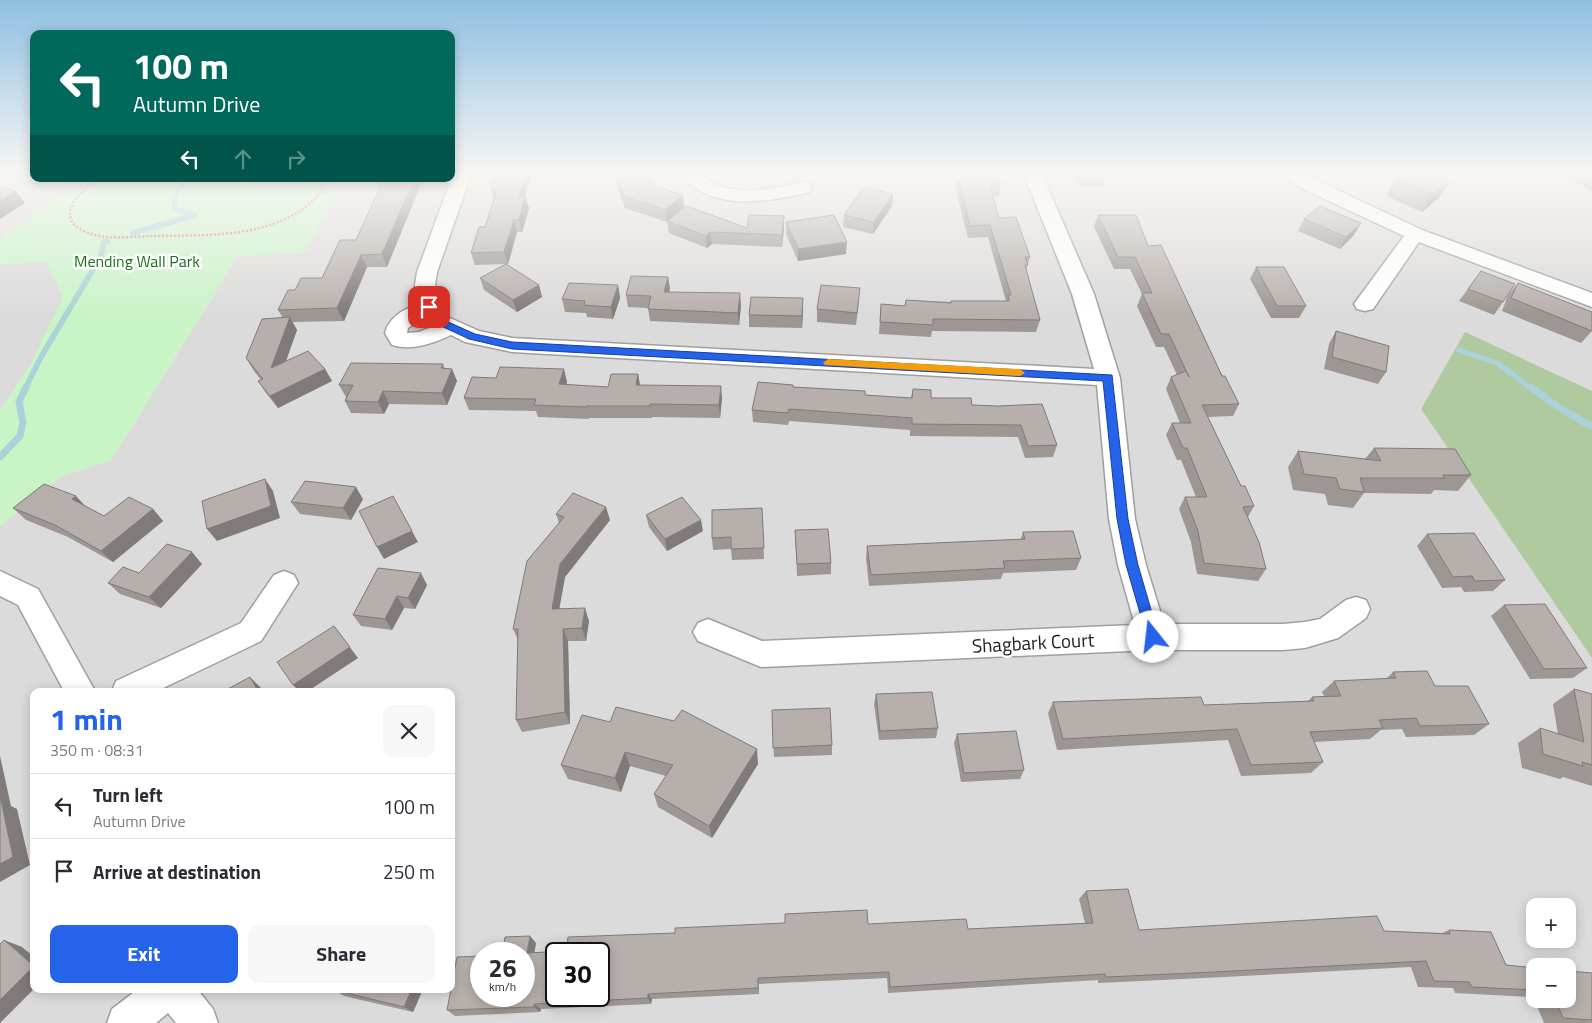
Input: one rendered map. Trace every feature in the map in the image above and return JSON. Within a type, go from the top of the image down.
[{"type":"street","points":[[446,220],[427,272],[425,285],[431,318],[486,341],[512,345],[1108,378]]},
{"type":"street","points":[[1052,220],[1083,294],[1108,378],[1122,519],[1132,565],[1153,637]]},
{"type":"street","points":[[1384,220],[1415,234],[1592,300]]},
{"type":"street","points":[[1365,304],[1415,234]]},
{"type":"street","points":[[429,307],[409,315],[397,326],[396,333],[400,340],[425,339],[450,326]]},
{"type":"street","points":[[0,583],[28,597],[78,688]]},
{"type":"street","points":[[133,688],[251,632],[284,584]]},
{"type":"street","name":"Shagbark Court","points":[[708,632],[760,654],[1153,637],[1283,637],[1305,635],[1328,629],[1356,609]]},
{"type":"street","points":[[126,1023],[162,993]]},
{"type":"street","points":[[177,993],[199,1023]]},
{"type":"path","points":[[71,220],[78,228],[89,234],[124,237],[217,234],[259,228],[279,220]]},
{"type":"shaded area","points":[[0,220],[27,220],[0,239]]},
{"type":"shaded area","points":[[322,220],[1592,220],[1592,391],[1465,333],[1421,409],[1592,658],[1592,1023],[0,1023],[0,526],[60,477],[111,460],[238,256],[304,253]]},
{"type":"shaded area","points":[[47,262],[63,297],[31,364],[0,410],[0,264]]},
{"type":"green space","name":"Mending Wall Park","points":[[27,220],[322,220],[304,253],[238,256],[111,460],[60,477],[0,526],[0,410],[31,364],[63,297],[47,262],[0,264],[0,239]]},
{"type":"green space","points":[[1465,332],[1592,391],[1592,658],[1421,409]]},
{"type":"building","points":[[365,220],[397,220],[382,254],[361,255],[337,308],[278,310],[288,290],[295,290],[301,278],[322,278],[340,240],[356,240]]},
{"type":"building","points":[[487,220],[519,220],[514,220],[504,252],[471,253],[479,227],[485,227]]},
{"type":"building","points":[[724,220],[747,228],[748,220],[784,220],[782,235],[710,232],[706,236],[667,221]]},
{"type":"building","points":[[801,220],[836,220],[847,242],[798,249],[786,222]]},
{"type":"building","points":[[968,220],[1017,220],[1030,257],[1025,257],[1028,265],[1025,265],[1040,320],[933,319],[933,325],[880,322],[881,304],[905,306],[906,300],[951,303],[951,301],[1009,301],[1008,295],[1011,295],[990,225],[970,226]]},
{"type":"building","points":[[1100,220],[1138,220],[1148,246],[1161,245],[1222,376],[1225,376],[1239,404],[1202,405],[1241,486],[1245,486],[1254,506],[1243,507],[1259,542],[1266,569],[1204,563],[1198,531],[1185,497],[1207,497],[1187,448],[1183,448],[1172,423],[1191,423],[1171,377],[1186,371],[1189,377],[1169,334],[1161,334],[1142,293],[1152,293],[1135,257],[1118,257]]},
{"type":"building","points":[[1306,220],[1353,220],[1361,223],[1346,237]]},
{"type":"building","points":[[506,264],[539,285],[513,300],[480,278]]},
{"type":"building","points":[[1256,267],[1284,267],[1306,306],[1277,306]]},
{"type":"building","points":[[1481,271],[1515,284],[1503,302],[1468,289]]},
{"type":"building","points":[[631,276],[668,277],[664,292],[740,293],[738,313],[648,309],[651,296],[626,295]]},
{"type":"building","points":[[569,283],[618,285],[611,307],[584,305],[585,301],[562,299]]},
{"type":"building","points":[[1518,283],[1592,312],[1592,331],[1511,298]]},
{"type":"building","points":[[821,285],[860,288],[857,313],[817,309]]},
{"type":"building","points":[[751,297],[803,298],[802,316],[749,315]]},
{"type":"building","points":[[290,317],[271,368],[308,351],[325,369],[270,396],[258,381],[263,379],[246,358],[262,319]]},
{"type":"building","points":[[1336,331],[1389,346],[1386,372],[1332,357]]},
{"type":"building","points":[[351,363],[443,364],[441,368],[452,369],[442,393],[383,391],[378,402],[345,401],[353,385],[339,385]]},
{"type":"building","points":[[500,367],[564,369],[559,384],[608,387],[611,374],[638,374],[636,385],[721,386],[719,405],[650,404],[650,406],[586,407],[534,405],[536,399],[464,398],[472,377],[496,378]]},
{"type":"building","points":[[758,382],[793,385],[793,387],[865,391],[865,395],[912,398],[913,389],[931,390],[931,398],[971,398],[972,405],[1042,404],[1057,445],[1028,446],[1021,425],[912,424],[912,418],[789,409],[788,413],[752,410]]},
{"type":"building","points":[[1374,448],[1455,449],[1471,475],[1443,475],[1445,478],[1360,478],[1364,492],[1340,489],[1336,478],[1304,474],[1298,451],[1381,461]]},
{"type":"building","points":[[265,479],[271,506],[207,529],[202,501]]},
{"type":"building","points":[[305,481],[356,487],[343,508],[291,502]]},
{"type":"building","points":[[44,484],[76,496],[72,499],[104,516],[129,497],[153,509],[101,551],[55,525],[13,508]]},
{"type":"building","points":[[573,493],[606,507],[560,564],[552,609],[585,608],[582,628],[563,629],[565,712],[516,720],[518,629],[513,629],[527,561],[564,517],[556,514]]},
{"type":"building","points":[[393,496],[412,531],[377,547],[359,511]]},
{"type":"building","points":[[682,497],[701,520],[665,539],[646,515]]},
{"type":"building","points":[[762,508],[764,548],[731,549],[731,537],[712,538],[712,510]]},
{"type":"building","points":[[828,529],[831,563],[797,564],[795,530]]},
{"type":"building","points":[[1073,531],[1081,558],[1003,561],[1005,568],[871,575],[867,546],[1025,539],[1023,532]]},
{"type":"building","points":[[1474,533],[1505,580],[1475,581],[1472,576],[1453,577],[1427,534]]},
{"type":"building","points":[[167,544],[192,552],[149,597],[108,583],[123,567],[139,573]]},
{"type":"building","points":[[378,568],[421,573],[408,598],[397,596],[385,619],[353,615]]},
{"type":"building","points":[[1545,604],[1587,668],[1544,669],[1504,605]]},
{"type":"building","points":[[334,626],[350,647],[293,685],[277,662]]},
{"type":"building","points":[[1427,671],[1435,686],[1468,686],[1489,724],[1420,726],[1416,718],[1379,720],[1383,728],[1310,732],[1323,762],[1251,765],[1237,729],[1063,739],[1053,702],[1201,697],[1204,705],[1314,701],[1312,697],[1341,696],[1334,681],[1396,678],[1393,672]]},
{"type":"building","points":[[250,677],[256,688],[230,688]]},
{"type":"building","points":[[1574,689],[1592,694],[1592,765],[1582,762],[1583,766],[1543,754],[1540,728],[1584,742]]},
{"type":"building","points":[[932,692],[938,728],[880,731],[876,694]]},
{"type":"building","points":[[616,707],[674,721],[682,710],[757,749],[709,826],[654,794],[673,765],[625,752],[615,778],[561,765],[582,715],[610,722]]},
{"type":"building","points":[[830,708],[832,745],[773,748],[772,710]]},
{"type":"building","points":[[1016,731],[1024,770],[964,773],[957,734]]},
{"type":"building","points":[[0,801],[13,857],[0,864]]},
{"type":"building","points":[[1128,889],[1139,930],[1377,916],[1384,931],[1450,934],[1449,930],[1491,932],[1506,965],[1526,967],[1526,990],[1472,987],[1469,982],[1434,981],[1426,961],[1106,977],[1105,974],[890,987],[889,972],[758,978],[758,988],[648,994],[648,998],[610,1000],[610,942],[568,942],[568,937],[675,933],[675,928],[785,923],[785,914],[867,910],[868,924],[966,919],[968,929],[1093,923],[1086,891]]},
{"type":"building","points":[[530,936],[529,942],[504,942],[505,937]]},
{"type":"building","points":[[4,940],[30,963],[30,970],[0,1000],[0,944]]},
{"type":"building","points":[[545,952],[545,1003],[535,1004],[535,953]]},
{"type":"building","points":[[470,956],[470,1007],[534,1007],[447,1010],[450,993],[455,993],[457,957]]},
{"type":"building","points":[[1576,972],[1592,973],[1592,1020],[1563,1018],[1559,1008],[1576,1008]]},
{"type":"building","points":[[346,993],[410,993],[404,1007]]},
{"type":"waterway","points":[[133,233],[179,220]]},
{"type":"waterway","points":[[26,387],[41,357],[101,256],[104,242],[108,241]]},
{"type":"waterway","points":[[1459,350],[1497,363],[1532,389]]},
{"type":"waterway","points":[[0,457],[20,436],[23,422],[19,402],[26,387]]},
{"type":"waterway","points":[[1531,387],[1557,406],[1592,427]]},
{"type":"slow traffic","points":[[828,363],[1020,373]]},
{"type":"route","points":[[429,307],[431,318],[473,337],[499,344],[1108,378],[1122,519],[1132,565],[1153,637]]}]
